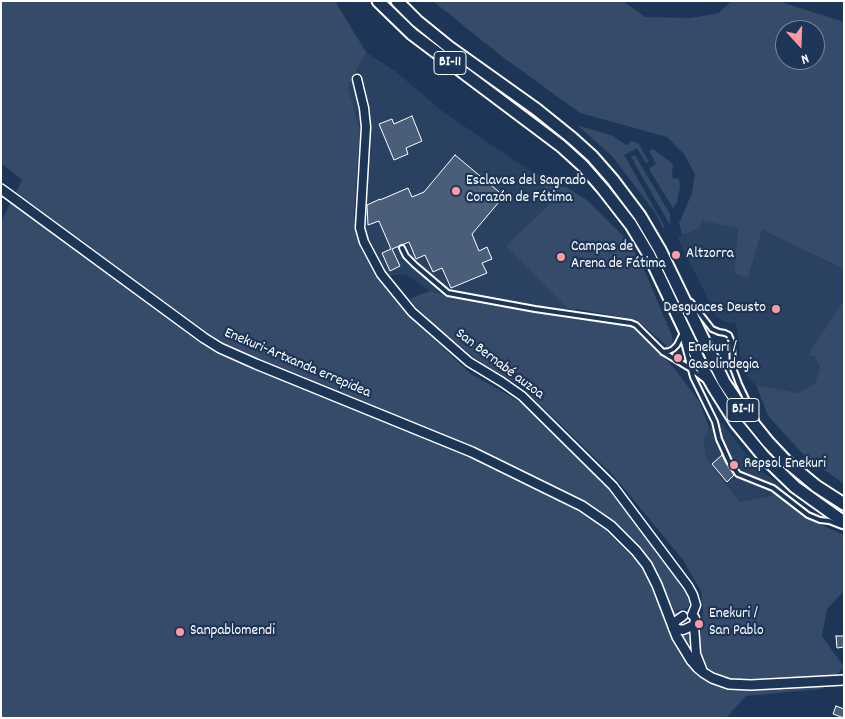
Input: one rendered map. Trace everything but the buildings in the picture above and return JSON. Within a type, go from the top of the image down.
[{"type":"main road","name":"BI-11","points":[[378,1],[412,34],[561,146],[583,166],[630,225],[648,255],[682,331],[714,388],[736,422],[764,457],[795,487],[844,522]]},
{"type":"main road","name":"BI-11","points":[[397,1],[417,21],[449,47],[549,119],[592,156],[640,216],[660,250],[724,382],[748,416],[786,461],[844,504]]},
{"type":"street","name":"San Bernabé auzoa","points":[[357,79],[364,108],[366,128],[360,228],[364,242],[381,274],[412,312],[469,362],[522,396],[613,486],[688,586],[695,599],[696,605],[692,615],[695,618],[696,654],[704,673]]},
{"type":"street","name":"Enekuri-Artxanda errepidea","points":[[1,189],[220,348],[472,452],[582,506],[611,526],[647,564],[658,585],[677,638],[687,655],[704,673]]},
{"type":"street","points":[[668,614],[692,615]]},
{"type":"street","points":[[683,616],[676,621],[673,628],[683,630],[694,625]]},
{"type":"street","points":[[704,673],[729,684],[751,685],[844,680]]},
{"type":"lane","points":[[402,248],[406,256],[415,265],[448,293],[636,325],[663,352],[691,369],[714,388]]},
{"type":"lane","points":[[678,286],[712,329],[729,335],[732,342],[733,368],[768,442]]},
{"type":"lane","points":[[663,352],[673,349],[677,345],[682,331]]},
{"type":"lane","points":[[682,331],[693,377],[715,422],[722,446],[738,474],[772,488],[808,515],[844,527]]},
{"type":"shaded area","points":[[1,1],[335,1],[366,52],[348,87],[360,131],[354,215],[361,250],[387,289],[410,317],[471,374],[529,408],[613,493],[661,551],[680,582],[689,600],[689,605],[687,608],[675,610],[700,640],[703,611],[701,591],[683,560],[614,476],[522,387],[482,364],[433,324],[409,299],[430,291],[451,297],[533,312],[618,322],[634,326],[674,368],[699,401],[709,427],[704,440],[706,458],[740,502],[780,494],[806,518],[844,535],[844,593],[827,609],[822,636],[844,667],[822,689],[746,696],[726,718],[1,718],[1,222],[22,180],[1,163]]},
{"type":"shaded area","points":[[433,1],[623,1],[645,17],[691,18],[719,13],[731,1],[778,1],[844,22],[844,269],[762,230],[748,278],[734,273],[738,228],[702,221],[699,229],[682,235],[679,223],[692,193],[695,174],[684,154],[667,137],[580,113],[500,55]]},
{"type":"shaded area","name":"Esclavas del Sagrado Corazón de Fátima","points":[[366,52],[395,71],[442,111],[539,175],[551,203],[574,310],[567,308],[563,316],[481,303],[430,291],[405,274],[389,276],[365,233],[366,179],[372,147],[359,144],[360,131],[348,87]]},
{"type":"shaded area","points":[[577,125],[613,136],[628,145],[631,141],[639,144],[649,162],[646,163],[637,148],[624,155],[665,227],[663,228],[654,211],[612,156]]},
{"type":"shaded area","points":[[653,149],[673,164],[673,178],[679,179],[680,187],[677,202],[673,208],[649,169],[656,164],[649,151]]},
{"type":"shaded area","points":[[635,155],[670,214],[670,225],[631,157]]},
{"type":"shaded area","points":[[539,175],[555,186],[566,187],[587,200],[629,242],[652,288],[672,336],[673,344],[668,347],[637,320],[567,308],[506,246],[551,203]]},
{"type":"shaded area","name":"Desguaces Deusto","points":[[702,221],[738,228],[734,272],[748,278],[762,230],[844,269],[844,300],[809,354],[815,357],[820,368],[815,383],[799,393],[755,385],[742,370],[736,323],[725,322],[717,317],[678,236],[699,229]]},
{"type":"shaded area","points":[[844,300],[844,484],[805,456],[768,416],[756,385],[799,393],[815,383],[820,368],[815,357],[808,355]]},
{"type":"shaded area","name":"Repsol Enekuri","points":[[722,423],[763,472],[781,486],[776,495],[740,502],[706,458],[704,440],[709,427]]},
{"type":"place","name":"Esclavas del Sagrado Corazón de Fátima","points":[[456,191]]},
{"type":"place","name":"Altzorra","points":[[676,255]]},
{"type":"place","name":"Campas de Arena de Fátima","points":[[561,257]]},
{"type":"place","name":"Desguaces Deusto","points":[[776,309]]},
{"type":"place","name":"Enekuri / Gasolindegia","points":[[678,358]]},
{"type":"place","name":"Repsol Enekuri","points":[[734,465]]},
{"type":"place","name":"Enekuri / San Pablo","points":[[699,624]]},
{"type":"place","name":"Sanpablomendi","points":[[180,632]]}]
